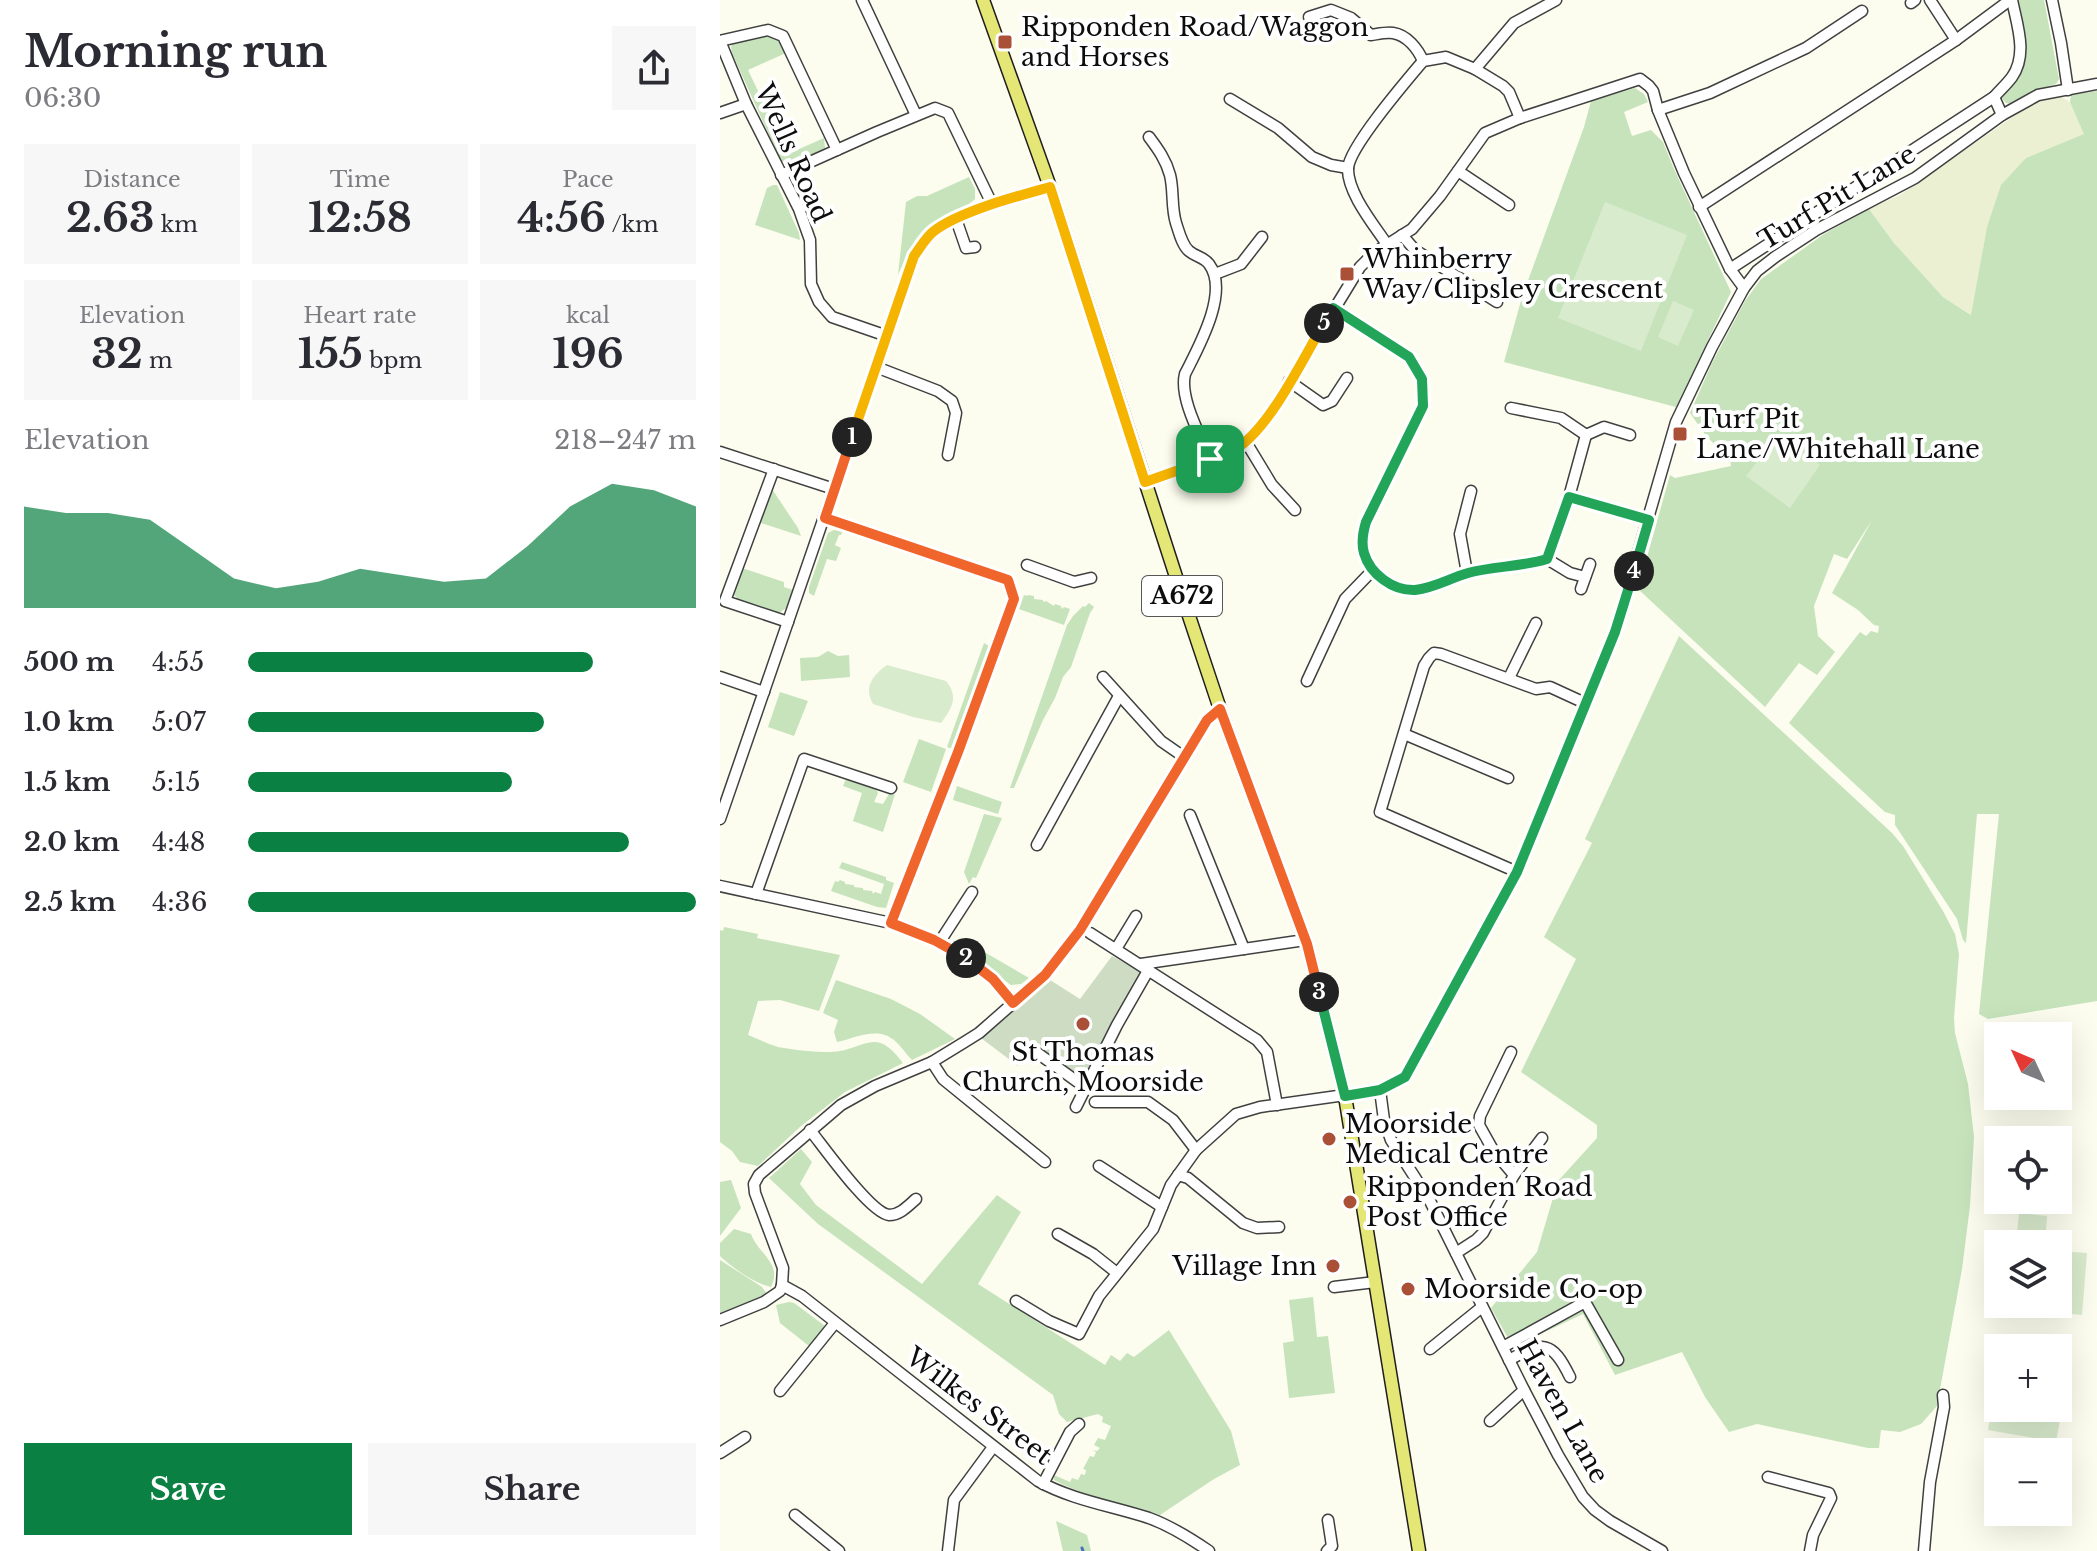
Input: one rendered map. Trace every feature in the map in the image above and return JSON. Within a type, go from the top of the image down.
[{"type":"main road","name":"A672","points":[[983,0],[1050,187],[1220,709],[1305,940],[1345,1096],[1419,1551]]},
{"type":"street","points":[[862,0],[916,115]]},
{"type":"street","points":[[1475,69],[1514,23],[1556,0]]},
{"type":"street","points":[[1930,0],[1956,40]]},
{"type":"street","points":[[1699,207],[1956,40],[2011,0],[2021,44],[2019,63],[2012,77],[1994,97],[1730,269]]},
{"type":"street","points":[[2052,0],[2068,90]]},
{"type":"street","points":[[1309,17],[1331,10],[1351,18],[1371,35],[1392,33],[1402,36],[1418,51],[1423,61]]},
{"type":"street","points":[[1658,110],[1710,93],[1806,48],[1862,11]]},
{"type":"street","points":[[720,41],[768,30],[783,36],[837,150]]},
{"type":"street","name":"Wells Road","points":[[720,41],[746,104],[799,209],[810,240],[811,284],[819,302],[832,317],[887,336]]},
{"type":"street","points":[[1388,246],[1355,195],[1348,168],[1357,146],[1423,61],[1446,57],[1475,69],[1509,92],[1520,118]]},
{"type":"street","points":[[1145,482],[1231,452],[1246,442],[1272,411],[1360,267],[1419,220],[1485,133],[1520,118],[1640,79],[1653,91],[1699,207],[1730,269],[1744,288]]},
{"type":"street","name":"Turf Pit Lane","points":[[1016,1301],[1038,1316],[1079,1334],[1099,1296],[1153,1229],[1165,1195],[1178,1175],[1196,1150],[1236,1114],[1260,1107],[1380,1090],[1405,1077],[1517,872],[1615,632],[1676,422],[1744,288],[1757,271],[1775,257],[1827,224],[1915,178],[2002,115],[2038,95],[2097,84]]},
{"type":"street","points":[[1994,97],[2002,115]]},
{"type":"street","points":[[1230,99],[1278,128],[1312,157],[1348,168]]},
{"type":"street","points":[[720,113],[746,104]]},
{"type":"street","points":[[781,175],[935,108],[948,113],[992,204]]},
{"type":"street","points":[[1149,137],[1164,158],[1170,176],[1171,204],[1180,236],[1188,251],[1204,259],[1215,274],[1211,319],[1183,384],[1210,459]]},
{"type":"street","points":[[1458,171],[1509,205]]},
{"type":"street","points":[[720,819],[914,256],[933,232],[956,219],[992,204],[1050,187]]},
{"type":"street","points":[[956,219],[966,248],[975,247]]},
{"type":"street","points":[[1402,235],[1415,250],[1497,302]]},
{"type":"street","points":[[1215,274],[1241,264],[1262,237]]},
{"type":"street","points":[[1333,308],[1409,357],[1422,379],[1423,406],[1366,522],[1364,552],[1372,571],[1400,588],[1414,590],[1467,573],[1529,565],[1547,559],[1570,573],[1585,577]]},
{"type":"street","points":[[876,367],[938,391],[952,401],[956,413],[948,455]]},
{"type":"street","points":[[1289,381],[1323,405],[1332,401],[1347,378]]},
{"type":"street","points":[[1511,408],[1561,418],[1586,435]]},
{"type":"street","points":[[1586,435],[1604,427],[1630,435]]},
{"type":"street","points":[[1547,559],[1586,435]]},
{"type":"street","points":[[1246,442],[1272,485],[1295,510]]},
{"type":"street","points":[[720,452],[834,489]]},
{"type":"street","points":[[774,469],[725,601],[788,622]]},
{"type":"street","points":[[1467,573],[1460,534],[1471,491]]},
{"type":"street","points":[[1569,497],[1649,520]]},
{"type":"street","points":[[825,518],[1008,580],[1014,599],[891,923]]},
{"type":"street","points":[[1581,589],[1590,564]]},
{"type":"street","points":[[1027,565],[1074,582],[1091,578]]},
{"type":"street","points":[[1307,681],[1345,599],[1372,571]]},
{"type":"street","points":[[1509,678],[1536,623]]},
{"type":"street","points":[[1517,872],[1380,812],[1424,666],[1434,653],[1441,654],[1536,689],[1550,687],[1587,704]]},
{"type":"street","points":[[720,677],[764,692]]},
{"type":"street","points":[[1103,677],[1161,741],[1184,757]]},
{"type":"street","points":[[1037,845],[1119,696]]},
{"type":"street","points":[[720,1320],[773,1297],[782,1285],[783,1268],[756,1197],[754,1184],[759,1175],[841,1105],[932,1062],[979,1033],[1045,975],[1080,930],[1207,720],[1220,709]]},
{"type":"street","points":[[1404,734],[1508,778]]},
{"type":"street","points":[[756,894],[804,759],[891,788]]},
{"type":"street","points":[[1190,815],[1244,949]]},
{"type":"street","points":[[720,886],[891,923],[939,943],[967,959],[993,979],[1013,1003]]},
{"type":"street","points":[[939,943],[972,892]]},
{"type":"street","points":[[1116,949],[1136,916]]},
{"type":"street","points":[[1090,933],[1243,1029],[1263,1045],[1277,1105]]},
{"type":"street","points":[[1145,967],[1305,940]]},
{"type":"street","points":[[1076,1107],[1145,967]]},
{"type":"street","points":[[1036,1052],[1086,1088]]},
{"type":"street","points":[[1511,1052],[1480,1116],[1479,1125],[1493,1150],[1514,1175]]},
{"type":"street","points":[[932,1062],[943,1079],[1045,1162]]},
{"type":"street","name":"Haven Lane","points":[[1380,1090],[1386,1130],[1430,1201],[1558,1455],[1590,1505],[1610,1521],[1662,1551]]},
{"type":"street","points":[[1095,1102],[1148,1102],[1173,1120],[1196,1150]]},
{"type":"street","points":[[810,1130],[850,1181],[878,1210],[894,1214],[916,1199]]},
{"type":"street","points":[[1456,1253],[1483,1233],[1514,1175],[1542,1138]]},
{"type":"street","points":[[1099,1166],[1162,1207]]},
{"type":"street","points":[[1178,1175],[1188,1178],[1243,1223],[1257,1228],[1279,1227]]},
{"type":"street","points":[[1058,1234],[1093,1254],[1117,1273]]},
{"type":"street","points":[[1334,1287],[1375,1282]]},
{"type":"street","name":"Wilkes Street","points":[[782,1285],[802,1296],[1043,1484],[1151,1519],[1185,1534],[1209,1551]]},
{"type":"street","points":[[1503,1347],[1585,1302],[1618,1360]]},
{"type":"street","points":[[1430,1349],[1482,1307]]},
{"type":"street","points":[[780,1391],[835,1323]]},
{"type":"street","points":[[1509,1360],[1534,1347],[1544,1346],[1560,1357],[1570,1377]]},
{"type":"street","points":[[1490,1421],[1524,1390]]},
{"type":"street","points":[[1924,1551],[1930,1482],[1944,1407],[1943,1395]]},
{"type":"street","points":[[1043,1484],[1070,1432],[1079,1424]]},
{"type":"street","points":[[720,1453],[745,1437]]},
{"type":"street","points":[[948,1551],[954,1500],[993,1447]]},
{"type":"street","points":[[1768,1477],[1829,1493],[1831,1498],[1813,1535],[1810,1551]]},
{"type":"street","points":[[795,1515],[839,1551]]},
{"type":"street","points":[[1328,1520],[1329,1549]]},
{"type":"green space","points":[[2017,0],[2044,0],[2059,79],[2056,84],[2031,92],[2011,104],[2000,96],[2025,43]]},
{"type":"green space","points":[[769,34],[780,40],[786,53],[748,70],[788,154],[824,138],[825,148],[798,160],[782,161],[778,155],[732,53],[734,43]]},
{"type":"green space","points":[[1635,88],[1644,94],[1648,102],[1624,112],[1632,136],[1651,130],[1663,142],[1731,292],[1676,407],[1504,362],[1522,297],[1591,101]]},
{"type":"green space","points":[[2097,91],[2097,1001],[1988,1019],[1979,1014],[1999,814],[1977,814],[1966,943],[1957,919],[1895,825],[1895,815],[1885,812],[1789,723],[1860,632],[1866,636],[1871,631],[1878,633],[1879,626],[1832,593],[1872,520],[1847,559],[1834,554],[1814,606],[1818,636],[1835,652],[1817,675],[1799,663],[1765,707],[1638,589],[1670,475],[1675,478],[1731,466],[1730,459],[1707,437],[1690,413],[1712,363],[1745,301],[1761,279],[1824,234],[1869,209],[1894,243],[1943,297],[1971,315],[1987,227],[2001,185],[2026,158],[2084,134],[2070,102],[2071,95]]},
{"type":"green space","points":[[2060,96],[2070,102],[2085,134],[2026,158],[1987,227],[1972,315],[1943,297],[1894,243],[1869,209],[1900,195],[2040,99]]},
{"type":"green space","points":[[969,177],[975,189],[975,199],[930,226],[912,248],[898,275],[906,202]]},
{"type":"green space","points":[[777,185],[800,240],[755,225],[767,188]]},
{"type":"green space","points":[[1605,202],[1687,235],[1641,351],[1558,318]]},
{"type":"green space","points":[[1673,301],[1694,310],[1678,346],[1658,337]]},
{"type":"green space","points":[[1778,435],[1820,465],[1790,508],[1746,476]]},
{"type":"green space","points":[[770,486],[801,536],[761,523],[757,531],[755,527]]},
{"type":"green space","points":[[843,531],[835,545],[841,548],[836,561],[827,559],[814,596],[809,593],[809,587],[828,533]]},
{"type":"green space","points":[[742,568],[784,582],[784,587],[793,590],[786,608],[778,614],[741,602],[734,595]]},
{"type":"green space","points":[[1024,595],[1070,609],[1064,625],[1019,609]]},
{"type":"green space","points":[[1089,603],[1094,607],[1071,667],[1063,677],[1014,788],[1010,788],[1067,625]]},
{"type":"green space","points":[[1679,636],[1892,833],[1903,846],[1955,934],[1959,954],[1955,1033],[1968,1084],[1974,1137],[1962,1269],[1937,1406],[1921,1424],[1900,1432],[1881,1430],[1879,1448],[1757,1424],[1729,1432],[1705,1397],[1682,1352],[1615,1375],[1583,1314],[1513,1347],[1491,1308],[1537,1252],[1558,1181],[1597,1138],[1597,1125],[1521,1072],[1576,959],[1544,937],[1592,843],[1585,839]]},
{"type":"green space","points":[[984,643],[989,646],[953,749],[947,747]]},
{"type":"green space","points":[[828,651],[838,656],[849,655],[850,677],[801,681],[800,658],[818,657]]},
{"type":"green space","points":[[887,665],[946,681],[953,697],[941,723],[873,704],[869,687]]},
{"type":"green space","points":[[780,692],[808,701],[794,736],[768,727]]},
{"type":"green space","points":[[919,739],[946,749],[931,792],[903,782]]},
{"type":"green space","points":[[846,779],[876,789],[878,793],[874,802],[883,804],[889,794],[895,794],[883,832],[853,821],[862,793],[843,786]]},
{"type":"green space","points":[[957,786],[1002,802],[998,814],[953,800]]},
{"type":"green space","points":[[984,814],[1002,818],[976,878],[973,877],[969,884],[964,872]]},
{"type":"green space","points":[[842,862],[886,877],[894,883],[886,908],[831,891],[835,881],[840,880],[873,894],[881,894],[884,884],[839,868]]},
{"type":"green space","points":[[724,927],[758,934],[757,938],[840,955],[819,1011],[780,1000],[758,1001],[748,1035],[778,1047],[817,1052],[842,1051],[876,1042],[893,1051],[903,1063],[845,1092],[801,1126],[758,1166],[740,1162],[720,1142],[720,930],[723,931]]},
{"type":"green space","points":[[960,938],[1029,978],[1021,984],[1011,985],[955,945]]},
{"type":"green space","points":[[1112,956],[1143,973],[1084,1082],[1036,1044],[1018,1066],[981,1038],[1050,980],[1080,999]]},
{"type":"green space","points":[[836,980],[891,999],[920,1014],[955,1039],[912,1060],[894,1040],[880,1034],[866,1034],[837,1042],[834,1032],[838,1020],[823,1013]]},
{"type":"green space","points":[[801,1149],[812,1162],[800,1184],[816,1205],[922,1284],[997,1195],[1021,1212],[978,1284],[1105,1365],[1111,1355],[1120,1361],[1127,1353],[1134,1357],[1169,1330],[1231,1431],[1240,1465],[1160,1515],[1093,1496],[1054,1480],[1054,1475],[1070,1482],[1072,1478],[1078,1480],[1081,1474],[1085,1475],[1086,1470],[1083,1469],[1096,1452],[1092,1450],[1100,1448],[1094,1445],[1098,1438],[1105,1440],[1111,1426],[1102,1422],[1103,1417],[1098,1414],[1067,1422],[1059,1414],[1053,1395],[818,1224],[769,1178]]},
{"type":"green space","points":[[731,1180],[741,1208],[720,1236],[720,1182]]},
{"type":"green space","points":[[2019,1214],[2047,1216],[2046,1230],[2017,1230]]},
{"type":"green space","points":[[734,1229],[751,1234],[772,1265],[774,1279],[771,1287],[757,1282],[720,1256],[720,1243]]},
{"type":"green space","points":[[2072,1252],[2087,1253],[2082,1315],[2072,1314]]},
{"type":"green space","points":[[720,1260],[762,1287],[767,1294],[720,1314]]},
{"type":"green space","points":[[1313,1297],[1317,1337],[1328,1336],[1335,1393],[1289,1398],[1283,1343],[1294,1341],[1289,1300]]},
{"type":"green space","points":[[789,1302],[825,1326],[809,1346],[780,1323],[776,1305]]},
{"type":"green space","points":[[1989,1422],[2060,1422],[2057,1438],[2033,1438],[1988,1430]]},
{"type":"green space","points":[[1056,1521],[1087,1535],[1091,1551],[1063,1551]]},
{"type":"place","name":"Ripponden Road/Waggon and Horses","points":[[1005,42]]},
{"type":"place","name":"Whinberry Way/Clipsley Crescent","points":[[1347,274]]},
{"type":"place","name":"Turf Pit Lane/Whitehall Lane","points":[[1680,434]]},
{"type":"place","name":"St Thomas Church, Moorside","points":[[1083,1024]]},
{"type":"place","name":"Moorside Medical Centre","points":[[1329,1139]]},
{"type":"place","name":"Ripponden Road Post Office","points":[[1350,1202]]},
{"type":"place","name":"Village Inn","points":[[1333,1266]]},
{"type":"place","name":"Moorside Co-op","points":[[1408,1289]]},
{"type":"route","points":[[1050,187],[1145,482],[1210,459],[1231,452],[1246,442],[1272,411],[1333,308],[1409,357],[1422,379],[1423,406],[1366,522],[1363,535],[1364,552],[1372,571],[1387,582],[1414,590],[1467,573],[1529,565],[1547,559],[1569,497],[1649,520],[1615,632],[1517,872],[1405,1077],[1380,1090],[1345,1096],[1307,944],[1220,709],[1207,720],[1080,930],[1045,975],[1013,1003],[993,979],[967,959],[934,940],[891,923],[1014,599],[1008,580],[825,518],[914,256],[933,232],[956,219],[992,204],[1050,187]]}]
